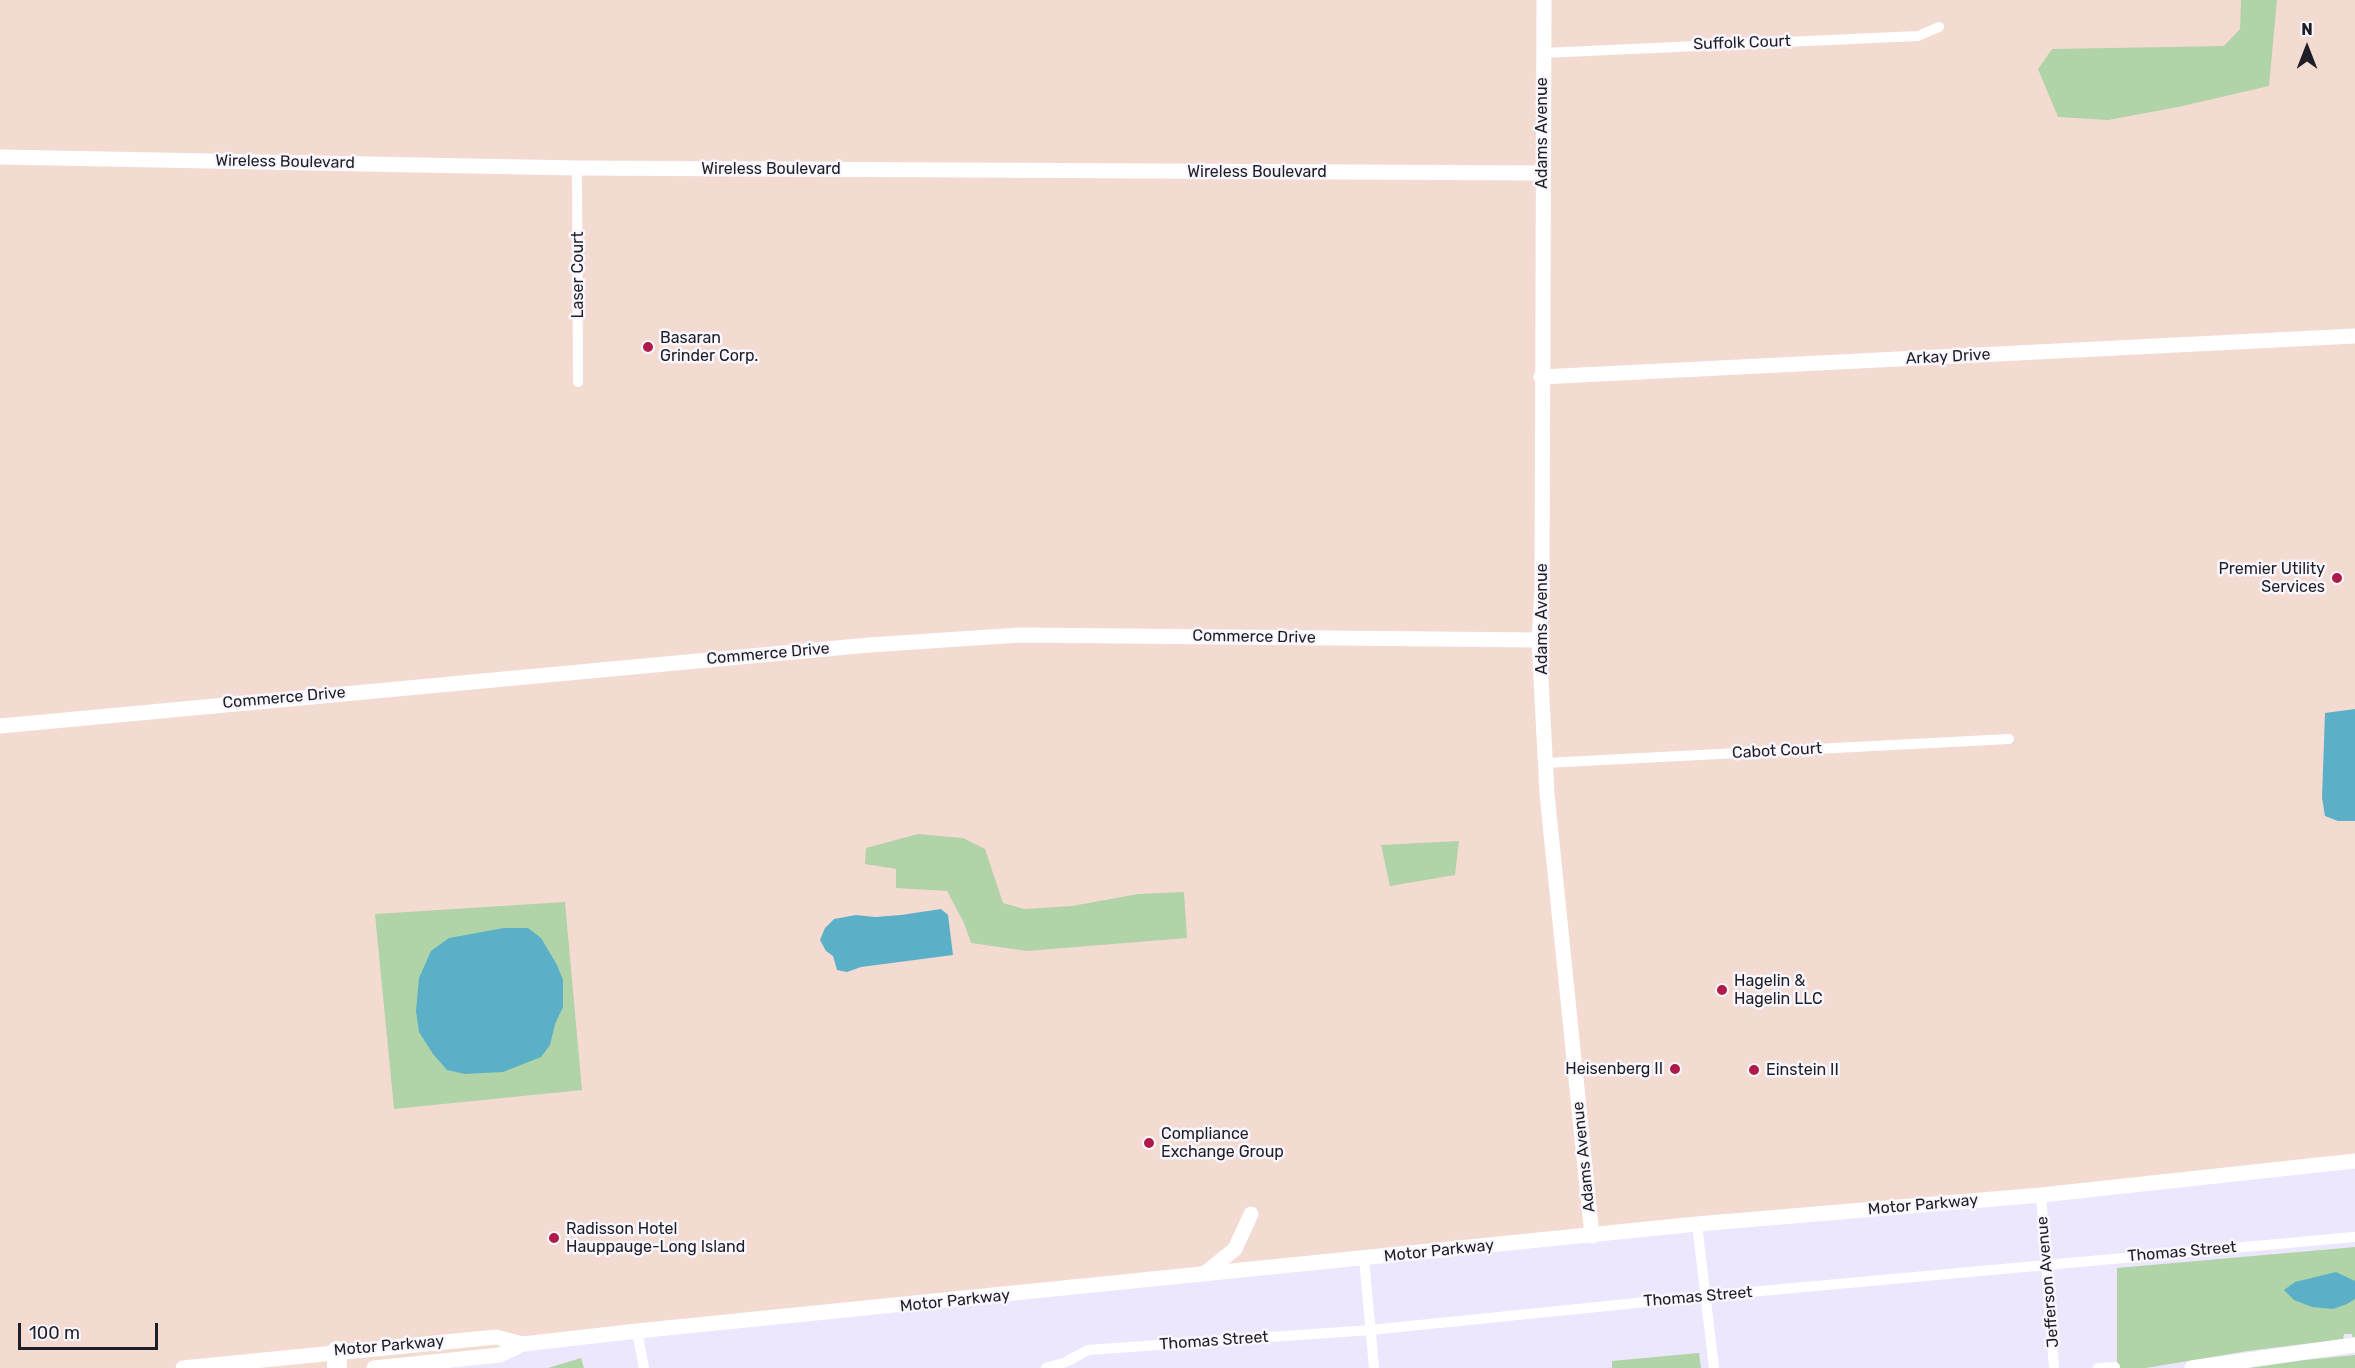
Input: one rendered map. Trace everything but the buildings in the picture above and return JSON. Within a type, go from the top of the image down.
[{"type":"street","name":"Adams Avenue","points":[[1544,0],[1542,592],[1539,640],[1545,763],[1592,1236]]},
{"type":"street","name":"Suffolk Court","points":[[1543,53],[1918,36],[1939,27]]},
{"type":"street","name":"Wireless Boulevard","points":[[0,157],[578,168],[1542,173]]},
{"type":"street","name":"Laser Court","points":[[578,168],[578,382]]},
{"type":"street","name":"Arkay Drive","points":[[1541,377],[2355,336]]},
{"type":"street","name":"Commerce Drive","points":[[0,726],[869,645],[1020,635],[1539,640]]},
{"type":"street","name":"Cabot Court","points":[[1545,763],[2009,739]]},
{"type":"street","name":"Motor Parkway","points":[[374,1368],[500,1355],[523,1344],[637,1331],[1697,1224],[2041,1195],[2355,1161]]},
{"type":"street","name":"Jefferson Avenue","points":[[2041,1195],[2054,1368]]},
{"type":"street","points":[[1202,1275],[1235,1250],[1251,1214]]},
{"type":"street","points":[[1697,1224],[1714,1368]]},
{"type":"street","name":"Thomas Street","points":[[1046,1368],[1066,1362],[1088,1350],[1370,1330],[1706,1296],[2354,1237]]},
{"type":"street","points":[[1364,1259],[1374,1368]]},
{"type":"street","points":[[637,1331],[644,1368]]},
{"type":"street","name":"Motor Parkway","points":[[183,1368],[331,1360],[496,1336],[523,1344]]},
{"type":"street","points":[[2192,1368],[2355,1345]]},
{"type":"street","points":[[2098,1368],[2115,1367]]},
{"type":"shaded area","points":[[0,0],[2355,0],[2355,1161],[581,1341],[439,1362],[363,1368],[0,1368]]},
{"type":"green space","points":[[2241,0],[2277,0],[2269,86],[2108,120],[2058,117],[2038,69],[2052,49],[2224,46],[2240,29]]},
{"type":"green space","points":[[918,834],[963,838],[985,849],[1003,903],[1024,909],[1072,906],[1138,894],[1184,892],[1187,938],[1027,951],[971,943],[964,923],[947,891],[896,888],[896,869],[865,864],[866,848]]},
{"type":"green space","points":[[1459,841],[1455,875],[1390,886],[1381,845]]},
{"type":"green space","points":[[565,902],[582,1090],[394,1109],[375,914]]},
{"type":"green space","points":[[2355,1247],[2355,1337],[2353,1338],[2352,1334],[2344,1334],[2343,1339],[2248,1351],[2146,1368],[2117,1368],[2117,1268]]},
{"type":"green space","points":[[1699,1353],[1701,1368],[1612,1368],[1612,1361]]},
{"type":"green space","points":[[2355,1355],[2355,1368],[2249,1368],[2305,1360]]},
{"type":"green space","points":[[581,1358],[584,1368],[548,1368]]},
{"type":"water","points":[[2355,709],[2355,821],[2338,821],[2325,816],[2322,798],[2325,713]]},
{"type":"water","points":[[941,909],[948,915],[953,955],[861,967],[847,972],[837,970],[833,956],[826,951],[820,940],[825,928],[834,919],[856,915],[875,917],[901,915]]},
{"type":"water","points":[[504,928],[528,928],[541,938],[563,980],[563,1007],[555,1024],[550,1045],[541,1057],[503,1072],[465,1074],[447,1070],[419,1032],[416,1011],[419,978],[431,951],[449,938]]},
{"type":"water","points":[[2336,1272],[2355,1281],[2355,1299],[2333,1309],[2312,1307],[2294,1300],[2284,1290],[2295,1282]]},
{"type":"place","name":"Basaran Grinder Corp.","points":[[648,347]]},
{"type":"place","name":"Premier Utility Services","points":[[2337,578]]},
{"type":"place","name":"Hagelin & Hagelin LLC","points":[[1722,990]]},
{"type":"place","name":"Heisenberg II","points":[[1675,1069]]},
{"type":"place","name":"Einstein II","points":[[1754,1070]]},
{"type":"place","name":"Compliance Exchange Group","points":[[1149,1143]]},
{"type":"place","name":"Radisson Hotel Hauppauge-Long Island","points":[[554,1238]]}]
